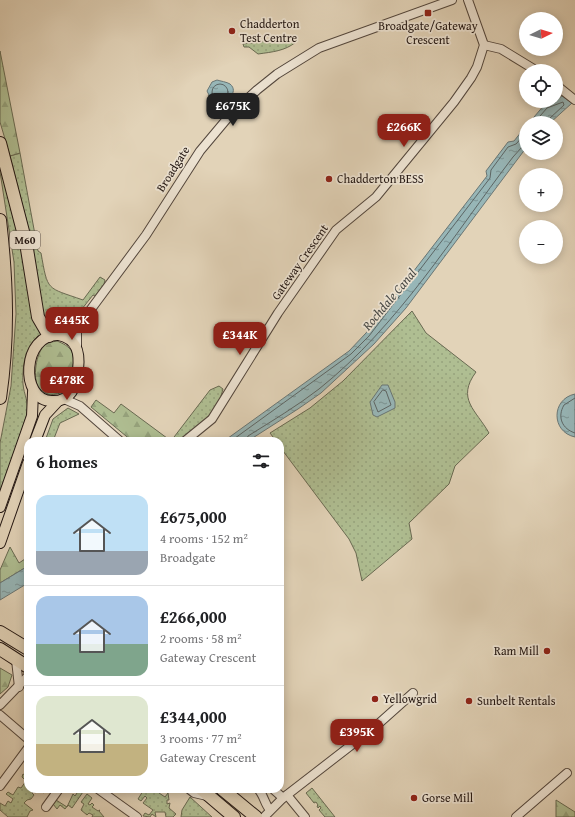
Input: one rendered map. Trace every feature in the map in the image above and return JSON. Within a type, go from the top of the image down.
[{"type":"highway","name":"M60","points":[[0,143],[24,235],[38,317],[54,336]]},
{"type":"highway","name":"M60","points":[[0,220],[6,269],[8,310],[5,364],[0,398]]},
{"type":"highway","points":[[0,632],[24,647]]},
{"type":"highway","points":[[0,649],[24,665]]},
{"type":"highway","points":[[205,793],[234,817]]},
{"type":"highway","points":[[227,793],[256,817]]},
{"type":"main road","points":[[25,437],[32,416],[33,392],[30,377],[31,359],[38,342],[54,336],[69,338],[77,346],[79,361],[77,383],[74,390],[45,415],[37,437]]},
{"type":"main road","points":[[33,392],[45,400],[61,400]]},
{"type":"main road","points":[[0,507],[24,439]]},
{"type":"main road","points":[[0,543],[24,474]]},
{"type":"street","name":"Broadgate","points":[[77,328],[150,229],[200,151],[227,119],[257,90],[277,74],[319,48],[452,0]]},
{"type":"street","points":[[468,0],[484,45],[501,49],[526,64]]},
{"type":"street","name":"Gateway Crescent","points":[[190,437],[212,419],[278,313],[336,230],[376,197],[454,102],[478,67],[484,45]]},
{"type":"street","points":[[563,90],[575,100]]},
{"type":"street","points":[[54,336],[77,328],[77,346]]},
{"type":"street","points":[[74,390],[80,406]]},
{"type":"street","points":[[61,400],[80,406],[115,437]]},
{"type":"street","points":[[16,660],[19,687]]},
{"type":"street","points":[[0,705],[24,681]]},
{"type":"street","points":[[19,687],[24,686]]},
{"type":"street","points":[[264,817],[285,796],[376,726],[413,693]]},
{"type":"street","points":[[0,715],[24,736]]},
{"type":"street","points":[[0,786],[24,753]]},
{"type":"street","points":[[516,817],[567,773]]},
{"type":"street","points":[[46,807],[56,793]]},
{"type":"street","points":[[103,793],[136,817]]},
{"type":"street","points":[[194,793],[205,793]]},
{"type":"street","points":[[261,793],[264,803],[270,810]]},
{"type":"street","points":[[280,793],[285,796],[305,817]]},
{"type":"green space","points":[[293,38],[296,42],[292,45],[278,51],[258,54],[249,47],[244,47],[243,44]]},
{"type":"green space","points":[[0,51],[20,153],[10,156],[0,122]]},
{"type":"green space","points":[[20,153],[38,251],[41,253],[45,275],[48,282],[55,290],[83,300],[100,277],[105,280],[104,284],[95,296],[93,295],[66,329],[54,329],[45,322],[27,223],[10,156]]},
{"type":"green space","points":[[0,158],[42,334],[36,338],[28,349],[24,363],[23,377],[27,414],[0,495],[0,443],[11,386],[16,314],[14,262],[0,172]]},
{"type":"green space","points":[[412,311],[426,333],[476,372],[470,381],[468,397],[474,411],[489,433],[455,466],[449,484],[409,523],[412,539],[362,581],[356,553],[349,539],[284,452],[284,437],[273,437],[270,433],[310,408],[343,381]]},
{"type":"green space","points":[[57,341],[67,346],[72,352],[74,361],[73,373],[70,384],[65,391],[50,395],[39,388],[35,372],[37,359],[42,348],[47,343]]},
{"type":"green space","points":[[219,386],[223,389],[221,396],[223,397],[207,418],[194,431],[184,437],[174,437],[210,390]]},
{"type":"green space","points":[[96,400],[114,413],[121,404],[166,437],[127,437],[91,407]]},
{"type":"green space","points":[[68,408],[79,414],[60,423],[55,437],[46,437],[53,419]]},
{"type":"green space","points":[[10,547],[19,563],[24,560],[24,568],[0,583],[0,570]]},
{"type":"green space","points":[[0,668],[12,675],[8,687],[0,694]]},
{"type":"green space","points":[[24,784],[24,793],[32,793],[34,795],[31,799],[24,803],[33,810],[30,811],[27,817],[8,817],[0,810],[0,803],[5,806],[8,801],[11,803],[13,799],[6,794],[8,792],[13,795],[18,787],[21,788]]},
{"type":"green space","points":[[312,788],[335,817],[325,817],[319,810],[321,808],[320,806],[318,808],[316,802],[314,803],[306,793]]},
{"type":"green space","points":[[77,793],[82,793],[72,808],[68,805],[73,794],[75,796]]},
{"type":"green space","points":[[142,793],[159,793],[165,797],[168,793],[169,800],[167,800],[167,804],[170,803],[169,808],[176,814],[173,817],[166,817],[165,812],[155,812],[156,817],[152,814],[150,817],[143,816],[145,813],[149,815],[153,810],[143,803],[147,798],[145,796],[141,801],[138,799]]},
{"type":"green space","points":[[87,794],[92,798],[88,804],[90,805],[92,803],[94,805],[92,807],[98,811],[100,810],[99,811],[104,817],[92,817],[93,815],[89,813],[87,815],[81,810],[84,804],[81,802]]},
{"type":"green space","points":[[190,797],[212,817],[181,817],[182,810]]},
{"type":"green space","points":[[56,800],[67,807],[65,809],[60,805],[57,809],[53,804]]},
{"type":"green space","points":[[556,800],[575,812],[575,817],[556,817]]},
{"type":"water","points":[[217,80],[230,84],[233,87],[232,94],[228,100],[218,105],[212,101],[207,91],[212,82]]},
{"type":"water","points":[[563,97],[572,103],[558,116],[535,116],[542,108],[563,108]]},
{"type":"water","points":[[519,135],[519,157],[406,308],[374,344],[321,393],[298,409],[254,437],[230,437],[349,351],[366,333],[487,176],[486,171],[508,142],[514,141]]},
{"type":"water","points":[[382,385],[388,385],[395,402],[395,408],[377,417],[373,415],[370,402]]},
{"type":"water","points":[[575,394],[575,437],[567,434],[562,429],[558,423],[557,416],[558,408],[562,402],[567,397]]},
{"type":"water","points":[[24,568],[24,585],[0,600],[0,583]]},
{"type":"place","name":"Broadgate/Gateway Crescent","points":[[428,13]]},
{"type":"place","name":"Chadderton Test Centre","points":[[232,31]]},
{"type":"place","name":"Chadderton BESS","points":[[329,179]]},
{"type":"place","name":"Ram Mill","points":[[547,651]]},
{"type":"place","name":"Yellowgrid","points":[[375,699]]},
{"type":"place","name":"Sunbelt Rentals","points":[[469,701]]},
{"type":"place","name":"Gorse Mill","points":[[414,798]]},
{"type":"water label","name":"Rochdale Canal","points":[[389,299]]}]
